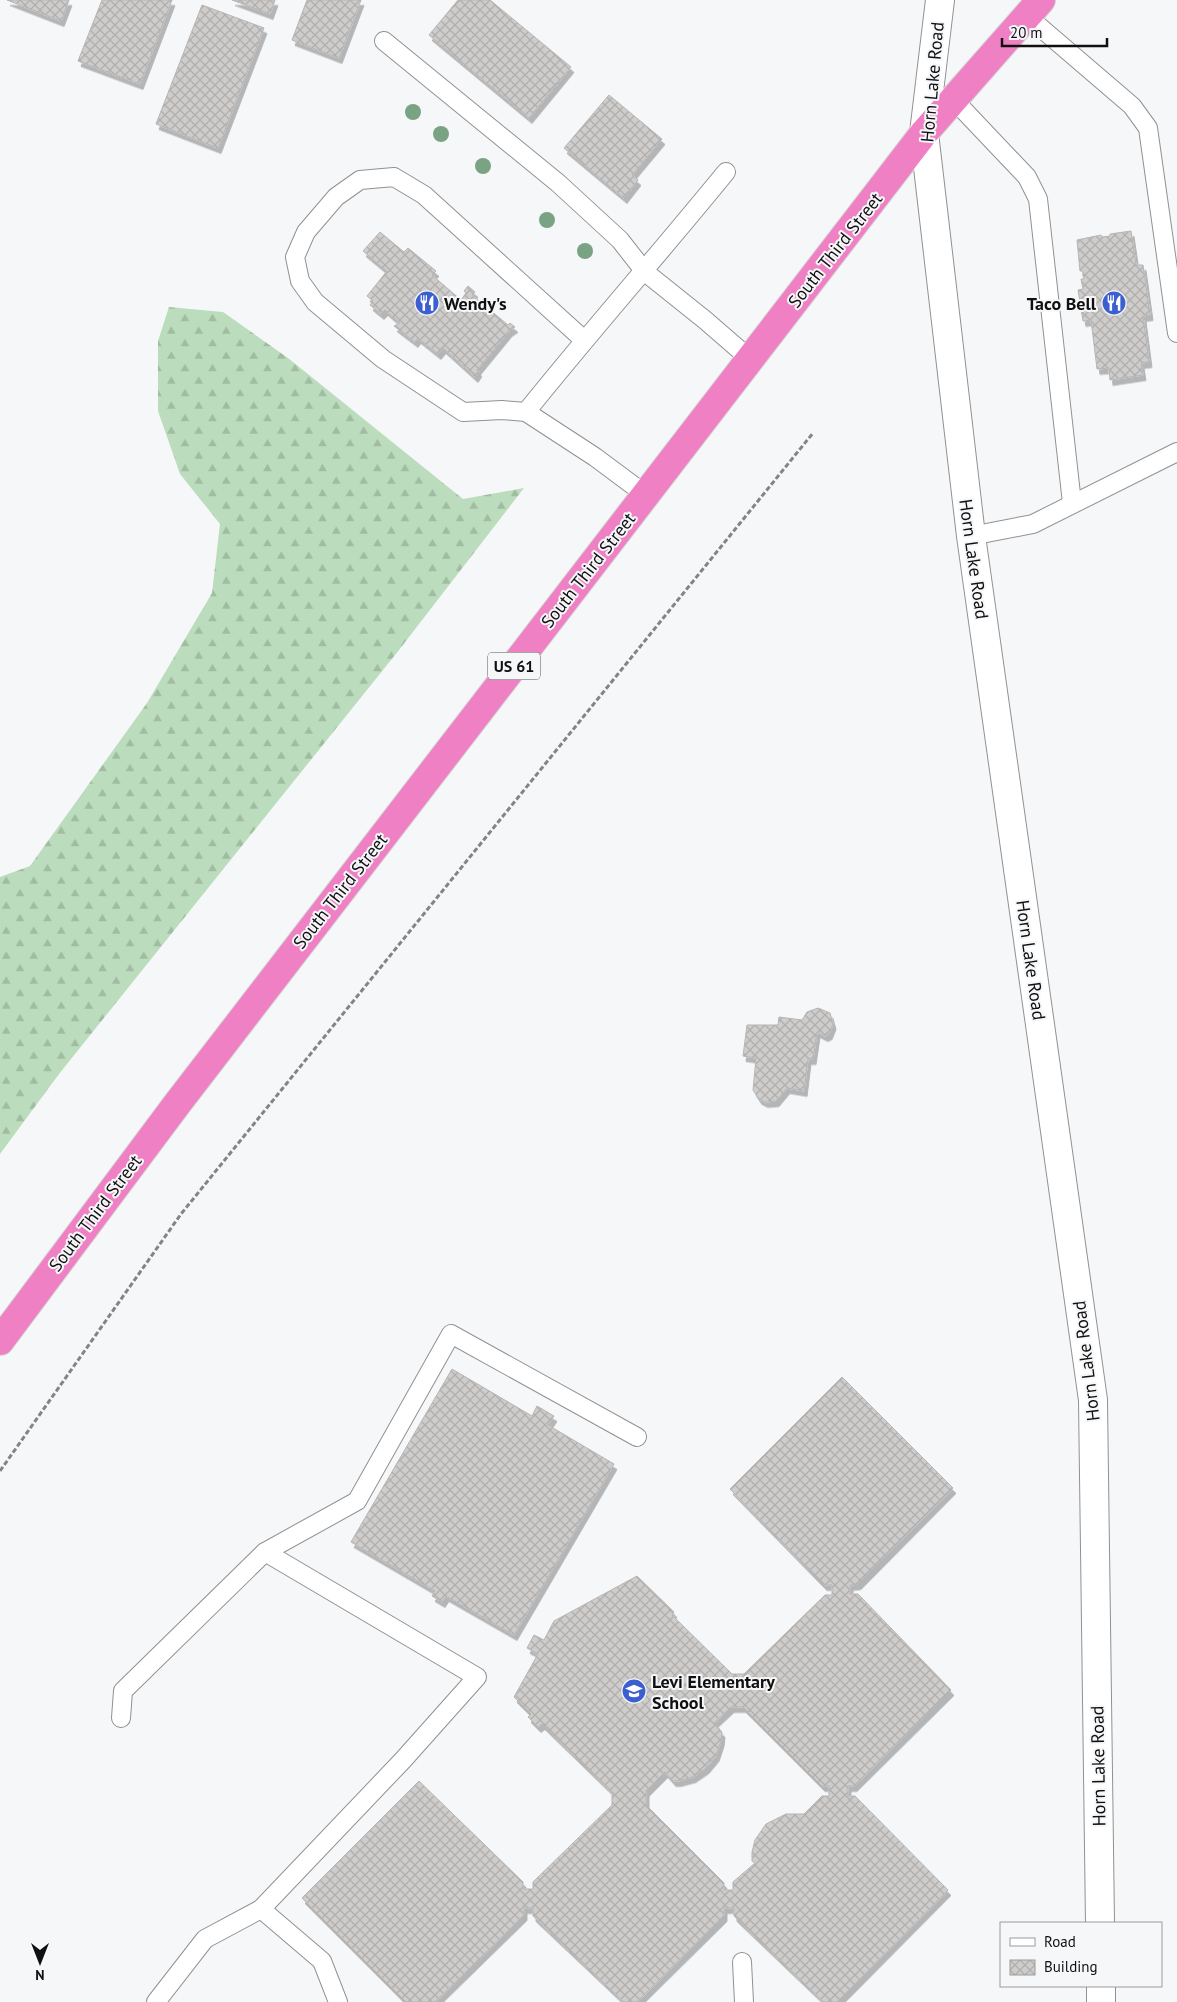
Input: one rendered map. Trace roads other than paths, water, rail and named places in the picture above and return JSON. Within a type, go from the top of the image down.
[{"type":"highway","name":"South Third Street","points":[[0,1341],[176,1104],[924,133],[1034,8]]},
{"type":"main road","name":"Horn Lake Road","points":[[940,0],[924,133],[971,536],[1093,1400],[1100,1922]]},
{"type":"main road","points":[[1101,1987],[1101,2002]]},
{"type":"lane","points":[[1034,8],[1132,106],[1148,128],[1177,333]]},
{"type":"lane","points":[[384,41],[558,183],[620,240],[645,272],[750,359]]},
{"type":"lane","points":[[954,100],[1027,177],[1038,199],[1072,503]]},
{"type":"lane","points":[[526,412],[584,340],[645,272],[726,172]]},
{"type":"lane","points":[[584,340],[424,196],[394,177],[360,180],[336,197],[306,232],[296,257],[300,281],[315,302],[383,359],[463,412],[502,410],[526,412],[595,457],[646,495]]},
{"type":"lane","points":[[971,536],[1033,524],[1177,452]]},
{"type":"lane","points":[[121,1718],[123,1691],[265,1552],[357,1501],[451,1334],[637,1437]]},
{"type":"lane","points":[[156,2002],[205,1939],[261,1909],[397,1767],[477,1677],[265,1552]]},
{"type":"lane","points":[[261,1909],[322,1961],[338,2002]]},
{"type":"lane","points":[[742,1962],[744,2002]]},
{"type":"place","name":"Wendy's","points":[[427,303]]},
{"type":"place","name":"Taco Bell","points":[[1114,303]]},
{"type":"place","name":"Levi Elementary School","points":[[634,1691]]}]
